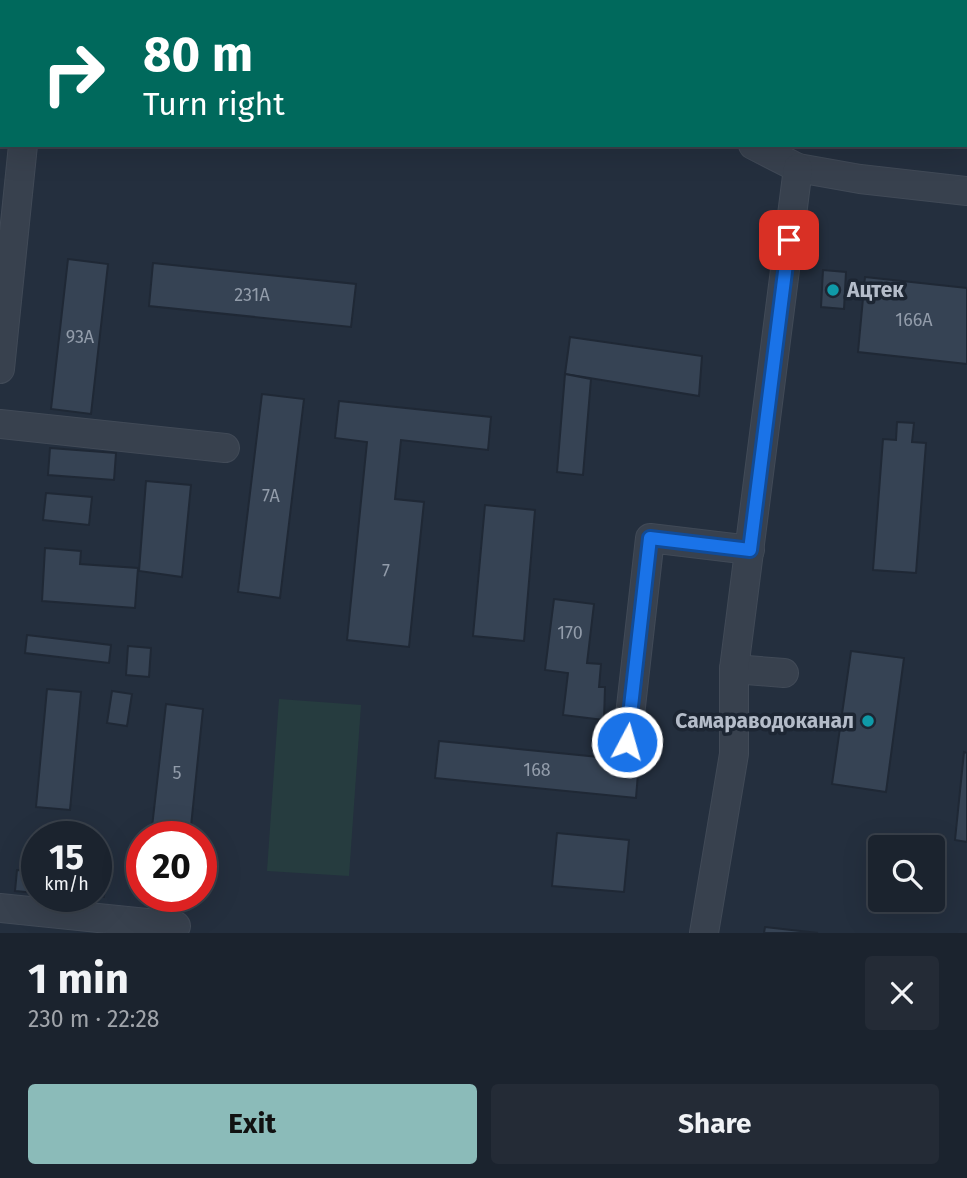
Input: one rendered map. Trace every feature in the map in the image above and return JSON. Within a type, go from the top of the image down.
[{"type":"street","points":[[714,0],[729,0]]},
{"type":"street","points":[[906,0],[918,0]]},
{"type":"street","points":[[0,369],[10,179],[22,147]]},
{"type":"street","points":[[760,147],[798,168],[860,179],[967,191]]},
{"type":"street","points":[[704,933],[734,754],[734,669],[798,168]]},
{"type":"street","points":[[0,424],[225,448]]},
{"type":"street","points":[[627,742],[650,538],[750,550]]},
{"type":"street","points":[[734,669],[784,673]]},
{"type":"street","points":[[0,908],[176,926]]},
{"type":"green space","points":[[279,699],[361,705],[349,876],[267,871]]},
{"type":"building","points":[[68,259],[108,264],[91,414],[51,409]]},
{"type":"building","points":[[153,263],[356,284],[351,327],[149,306]]},
{"type":"building","name":"Ацтек","points":[[823,270],[846,272],[844,309],[821,307]]},
{"type":"building","points":[[865,277],[967,288],[967,364],[858,352]]},
{"type":"building","points":[[570,337],[702,356],[699,396],[565,374]]},
{"type":"building","points":[[565,374],[591,379],[583,475],[557,472]]},
{"type":"building","points":[[262,394],[304,399],[280,598],[238,592]]},
{"type":"building","points":[[339,401],[491,417],[488,450],[401,440],[395,499],[424,502],[409,647],[347,640],[367,442],[335,438]]},
{"type":"building","points":[[897,422],[914,423],[912,442],[926,443],[916,573],[873,570],[883,439],[896,440]]},
{"type":"building","points":[[50,448],[116,453],[114,480],[48,475]]},
{"type":"building","points":[[146,481],[191,485],[182,577],[139,571]]},
{"type":"building","points":[[46,493],[92,497],[89,525],[43,520]]},
{"type":"building","points":[[485,505],[535,510],[524,641],[473,636]]},
{"type":"building","points":[[45,548],[81,551],[80,564],[138,568],[135,608],[42,601]]},
{"type":"building","points":[[554,599],[594,604],[587,663],[601,664],[599,687],[605,687],[604,720],[563,715],[568,673],[545,670]]},
{"type":"building","points":[[27,635],[111,645],[109,663],[25,653]]},
{"type":"building","points":[[128,646],[151,648],[149,677],[126,675]]},
{"type":"building","name":"Самараводоканал","points":[[851,651],[904,658],[886,792],[832,784]]},
{"type":"building","points":[[47,689],[81,692],[70,810],[36,807]]},
{"type":"building","points":[[112,691],[132,694],[127,726],[107,723]]},
{"type":"building","points":[[166,704],[203,709],[192,821],[153,821]]},
{"type":"building","points":[[439,741],[639,761],[636,798],[435,778]]},
{"type":"building","points":[[964,752],[967,753],[967,842],[955,840]]},
{"type":"building","points":[[557,833],[629,840],[624,892],[552,886]]},
{"type":"building","points":[[17,870],[21,870],[21,892],[15,891]]},
{"type":"building","points":[[765,927],[818,933],[764,933]]},
{"type":"place","name":"Ацтек","points":[[833,290]]},
{"type":"place","name":"Самараводоканал","points":[[868,721]]},
{"type":"route","points":[[627,742],[650,538],[750,550],[789,240]]}]
